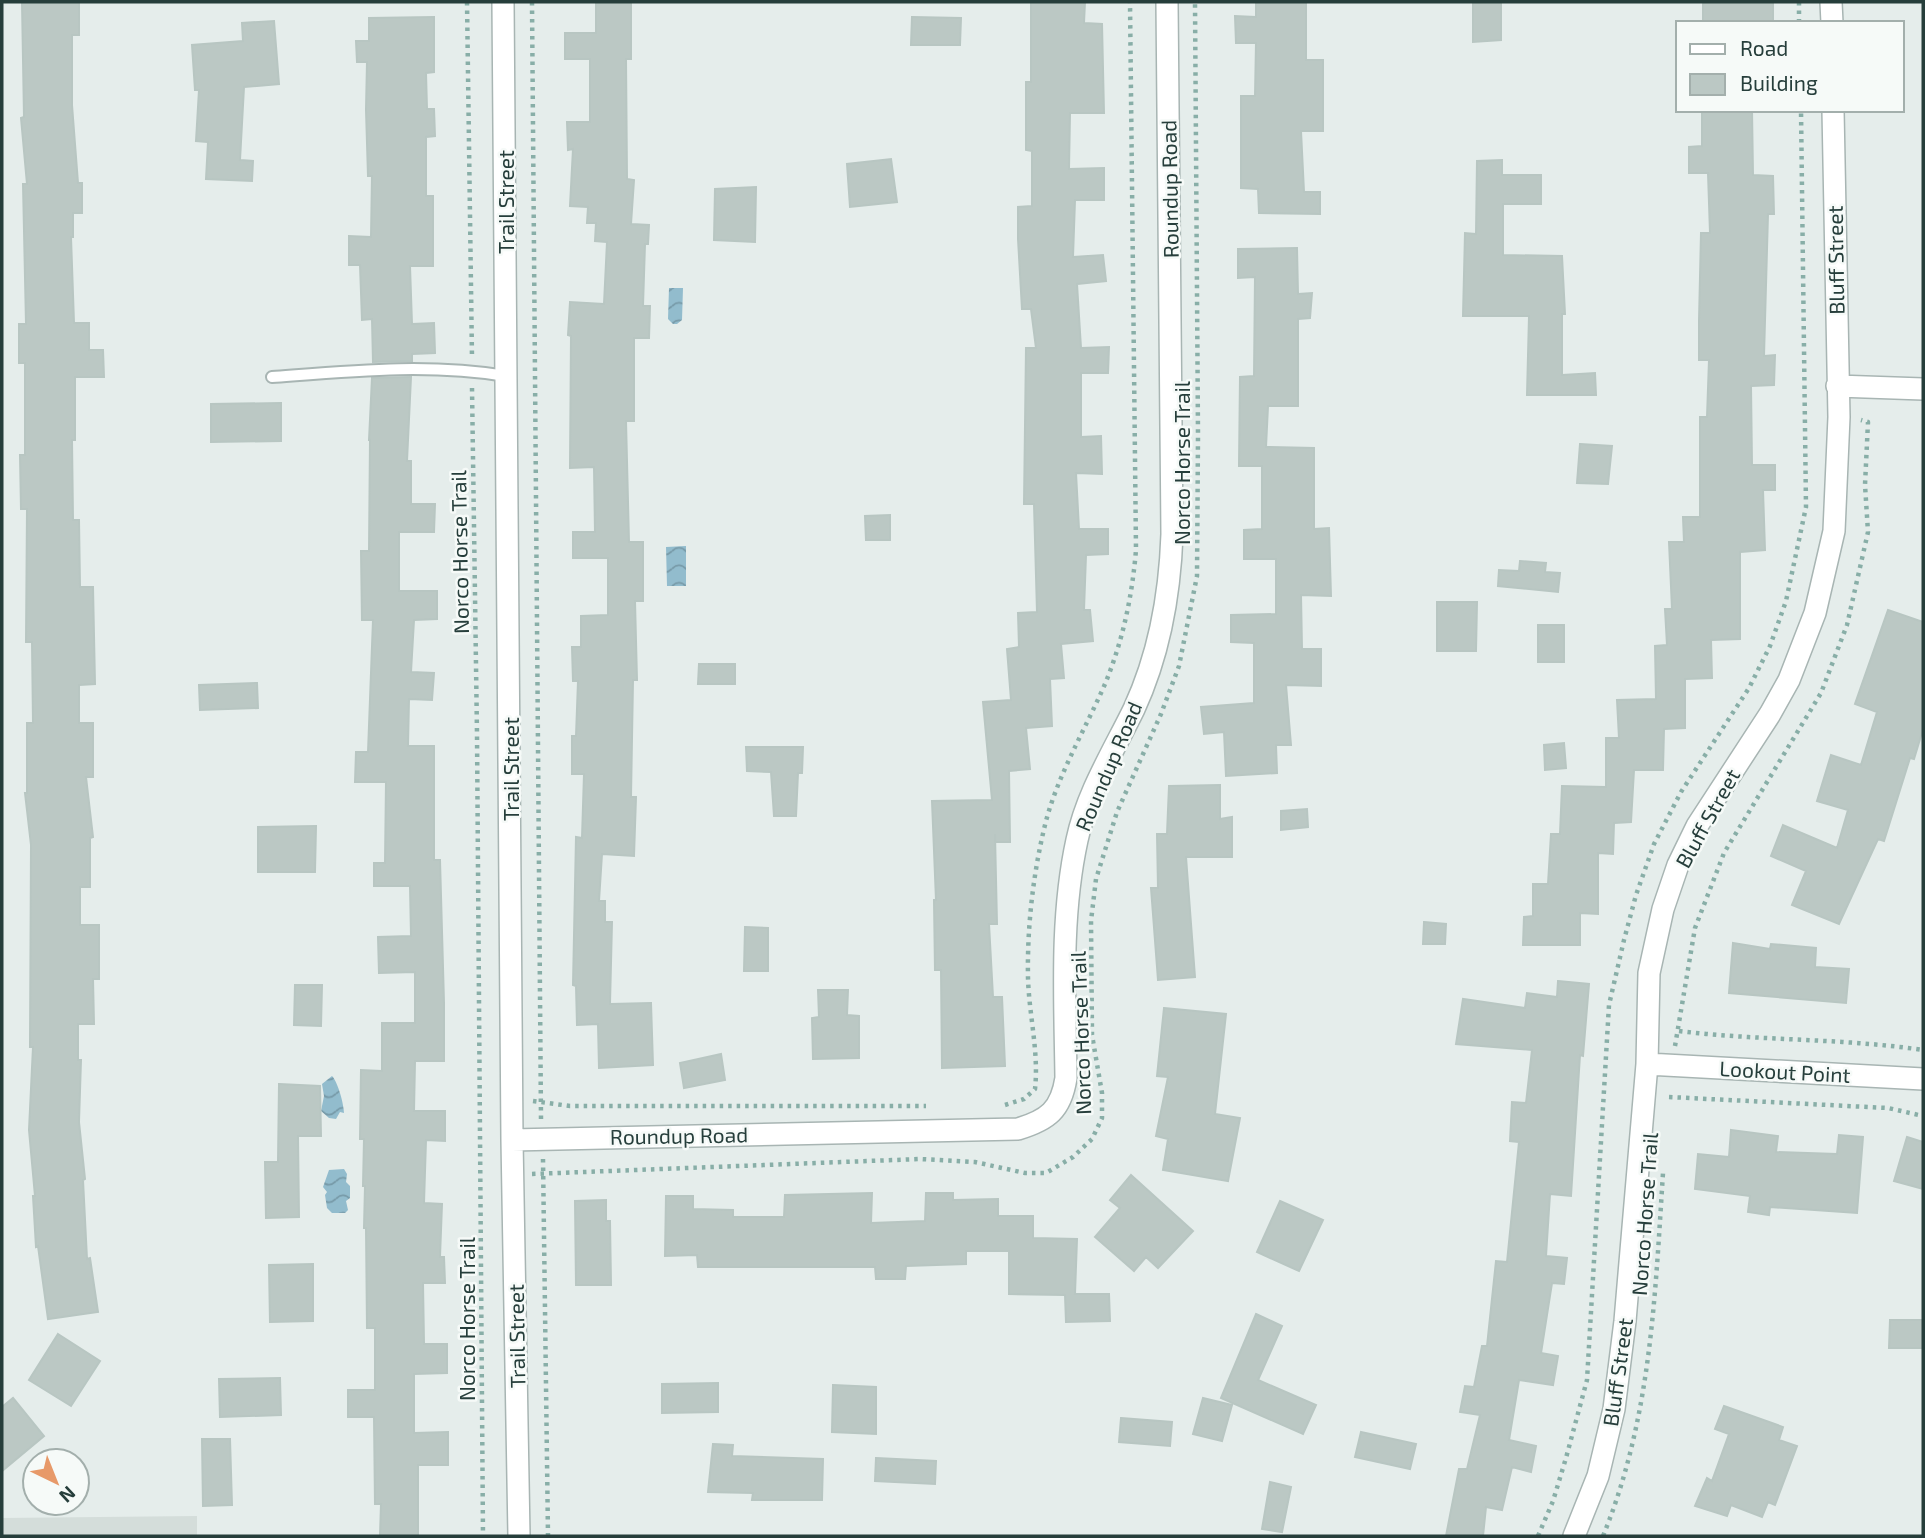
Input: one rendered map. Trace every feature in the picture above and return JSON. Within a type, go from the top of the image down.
[{"type":"street","name":"Trail Street","points":[[503,2],[512,1140],[519,1536]]},
{"type":"street","name":"Roundup Road","points":[[512,1140],[1018,1129],[1036,1123],[1053,1112],[1063,1097],[1066,1078],[1065,937],[1077,839],[1107,759],[1135,708],[1150,665],[1170,581],[1172,534],[1167,2]]},
{"type":"street","points":[[1831,2],[1832,21]]},
{"type":"street","name":"Bluff Street","points":[[1574,1536],[1598,1476],[1614,1409],[1625,1321],[1647,1064],[1649,973],[1663,909],[1678,865],[1697,826],[1770,714],[1788,680],[1815,613],[1834,531],[1839,417],[1833,112]]},
{"type":"street","points":[[1837,386],[1923,389]]},
{"type":"street","name":"Lookout Point","points":[[1647,1064],[1923,1079]]},
{"type":"lane","points":[[271,377],[384,368],[472,370],[506,376]]},
{"type":"path","name":"Norco Horse Trail","points":[[467,2],[483,1536]]},
{"type":"path","points":[[532,2],[541,1138],[548,1536]]},
{"type":"path","points":[[1001,1107],[1024,1099],[1035,1089],[1036,1049],[1030,1019],[1029,937],[1045,824],[1124,632],[1132,594],[1136,537],[1130,2]]},
{"type":"path","name":"Norco Horse Trail","points":[[513,1175],[920,1159],[975,1161],[1025,1173],[1046,1173],[1073,1157],[1091,1139],[1102,1118],[1102,1093],[1093,1035],[1091,921],[1096,879],[1117,812],[1161,714],[1179,666],[1197,576],[1195,2]]},
{"type":"path","points":[[1798,2],[1799,21]]},
{"type":"path","name":"Norco Horse Trail","points":[[1667,1111],[1670,1064],[1679,1031],[1684,984],[1695,928],[1724,853],[1821,693],[1852,607],[1868,532],[1865,485],[1868,422],[1806,412]]},
{"type":"path","points":[[1679,1031],[1890,1045],[1923,1050]]},
{"type":"path","points":[[1669,1097],[1888,1108],[1923,1116]]},
{"type":"path","points":[[480,1101],[541,1101],[570,1106],[618,1107],[935,1106]]},
{"type":"path","name":"Norco Horse Trail","points":[[1603,1536],[1616,1506],[1634,1443],[1648,1366],[1663,1162]]},
{"type":"shaded area","points":[[197,1516],[197,1536],[2,1536],[2,1518]]},
{"type":"water","points":[[669,288],[683,288],[682,320],[677,324],[668,319]]},
{"type":"water","points":[[686,546],[686,586],[667,586],[666,547]]},
{"type":"water","points":[[332,1076],[344,1109],[344,1113],[340,1112],[336,1119],[329,1118],[321,1111],[324,1096],[322,1084]]},
{"type":"water","points":[[344,1169],[347,1174],[346,1182],[350,1186],[350,1198],[346,1201],[348,1210],[345,1213],[332,1213],[327,1208],[327,1192],[323,1187],[329,1170]]},
{"type":"building","points":[[22,2],[79,2],[79,35],[72,35],[72,105],[78,183],[82,183],[82,213],[73,213],[71,237],[74,323],[89,323],[89,350],[103,350],[104,377],[75,377],[75,440],[72,440],[73,520],[79,520],[80,587],[93,587],[95,684],[79,685],[79,723],[93,723],[93,777],[86,777],[93,837],[90,838],[90,887],[80,887],[80,925],[99,925],[99,979],[93,979],[94,1024],[78,1024],[78,1060],[81,1060],[79,1122],[85,1179],[87,1259],[90,1258],[98,1312],[48,1319],[38,1246],[36,1247],[29,1130],[33,1047],[30,1047],[31,845],[25,793],[27,723],[33,723],[32,642],[26,642],[27,509],[21,509],[20,455],[25,455],[25,363],[19,363],[19,324],[26,324],[23,184],[27,184],[21,118],[24,117]]},
{"type":"building","points":[[596,2],[631,2],[631,59],[626,59],[627,179],[634,180],[631,224],[649,225],[648,244],[645,244],[643,306],[650,306],[649,338],[634,338],[634,421],[626,421],[629,542],[643,542],[643,601],[635,601],[637,680],[633,680],[631,797],[636,797],[634,856],[602,854],[599,901],[605,901],[605,922],[612,922],[610,1004],[651,1003],[653,1065],[599,1068],[598,1024],[577,1025],[576,986],[573,985],[576,837],[582,838],[584,774],[572,774],[572,736],[576,736],[578,681],[573,681],[572,647],[581,647],[581,616],[608,615],[608,558],[573,558],[573,532],[595,532],[594,467],[570,468],[571,336],[568,335],[570,302],[604,304],[607,242],[595,241],[596,223],[587,223],[588,207],[570,206],[573,149],[568,150],[567,122],[590,122],[590,59],[565,59],[565,33],[596,33]]},
{"type":"building","points":[[1031,2],[1085,2],[1084,23],[1102,24],[1104,113],[1070,113],[1069,169],[1104,168],[1104,200],[1075,200],[1073,257],[1103,255],[1106,281],[1077,284],[1081,348],[1109,347],[1108,373],[1081,373],[1081,437],[1101,436],[1102,474],[1076,473],[1079,529],[1108,529],[1108,554],[1086,555],[1084,610],[1090,610],[1093,641],[1061,644],[1064,678],[1050,679],[1052,726],[1026,728],[1030,769],[1009,771],[1010,842],[995,842],[997,924],[989,924],[993,997],[1002,997],[1005,1066],[942,1068],[941,970],[935,970],[936,900],[932,801],[992,800],[983,702],[1011,700],[1007,649],[1019,647],[1018,613],[1037,612],[1034,504],[1024,504],[1026,348],[1036,348],[1031,309],[1022,309],[1018,239],[1018,207],[1032,206],[1032,151],[1026,150],[1026,82],[1031,82]]},
{"type":"building","points":[[1256,2],[1306,2],[1306,60],[1323,60],[1323,131],[1301,131],[1304,192],[1320,192],[1320,214],[1259,213],[1258,189],[1241,188],[1241,96],[1255,96],[1256,43],[1236,43],[1235,16],[1256,17]]},
{"type":"building","points":[[1501,2],[1501,40],[1473,42],[1473,3]]},
{"type":"building","points":[[1773,2],[1773,21],[1703,21],[1703,4]]},
{"type":"building","points":[[434,17],[434,72],[426,73],[427,109],[434,109],[435,136],[426,137],[426,196],[433,196],[433,266],[410,266],[412,324],[434,323],[435,353],[412,354],[412,361],[373,362],[372,319],[362,320],[360,265],[349,265],[349,236],[371,237],[372,176],[368,176],[367,62],[357,62],[356,41],[369,41],[369,18]]},
{"type":"building","points":[[912,17],[961,18],[960,45],[911,45]]},
{"type":"building","points":[[274,21],[279,84],[244,87],[240,160],[253,161],[252,181],[206,179],[208,142],[196,141],[199,90],[195,90],[192,45],[243,41],[242,23]]},
{"type":"building","points":[[1702,112],[1752,112],[1753,175],[1773,176],[1774,214],[1768,214],[1764,356],[1775,355],[1774,385],[1751,386],[1752,465],[1775,465],[1775,490],[1763,490],[1765,550],[1740,552],[1740,639],[1711,640],[1712,678],[1685,679],[1685,728],[1664,729],[1663,770],[1634,770],[1631,822],[1614,823],[1613,854],[1598,853],[1598,914],[1580,913],[1580,945],[1523,945],[1524,917],[1533,916],[1533,884],[1548,884],[1551,834],[1560,834],[1562,786],[1606,787],[1606,738],[1619,738],[1617,700],[1656,699],[1655,646],[1667,645],[1665,609],[1672,609],[1669,542],[1684,542],[1683,517],[1700,517],[1700,417],[1707,417],[1709,360],[1699,360],[1701,233],[1710,233],[1708,173],[1689,173],[1689,147],[1702,146]]},
{"type":"building","points":[[891,159],[897,202],[850,207],[847,164]]},
{"type":"building","points":[[1502,160],[1502,175],[1541,175],[1541,204],[1503,204],[1503,255],[1562,256],[1565,314],[1562,314],[1562,375],[1595,373],[1596,395],[1527,395],[1529,316],[1463,316],[1465,233],[1476,234],[1477,161]]},
{"type":"building","points":[[756,187],[755,242],[714,240],[715,189]]},
{"type":"building","points":[[1297,248],[1298,294],[1312,293],[1310,318],[1298,319],[1298,406],[1268,406],[1266,447],[1314,448],[1314,529],[1329,528],[1331,596],[1301,595],[1302,649],[1321,649],[1321,686],[1286,685],[1291,745],[1276,745],[1277,773],[1226,776],[1224,732],[1204,734],[1201,707],[1254,703],[1254,643],[1231,642],[1231,615],[1276,614],[1276,559],[1244,559],[1244,530],[1262,529],[1262,466],[1239,466],[1240,377],[1254,376],[1255,277],[1238,278],[1238,249]]},
{"type":"building","points":[[411,377],[407,461],[411,461],[411,504],[435,504],[434,532],[399,532],[399,591],[437,591],[437,619],[414,620],[411,672],[434,673],[432,700],[409,699],[408,746],[434,746],[434,860],[440,860],[444,1003],[444,1061],[415,1061],[414,1111],[445,1111],[445,1141],[426,1140],[424,1203],[442,1204],[440,1257],[444,1257],[445,1283],[423,1283],[424,1344],[447,1344],[447,1373],[414,1374],[414,1433],[448,1432],[448,1465],[418,1465],[418,1536],[380,1536],[381,1504],[375,1504],[374,1417],[348,1417],[348,1390],[375,1390],[375,1328],[367,1328],[364,1139],[360,1139],[361,1070],[382,1071],[382,1023],[415,1023],[415,972],[379,973],[378,937],[411,936],[410,886],[374,886],[374,863],[385,863],[386,782],[355,782],[356,752],[368,752],[373,620],[362,620],[361,551],[369,551],[372,378]]},
{"type":"building","points":[[281,403],[281,441],[211,442],[211,404]]},
{"type":"building","points":[[1580,444],[1612,446],[1608,484],[1577,483]]},
{"type":"building","points":[[890,515],[890,540],[866,540],[865,516]]},
{"type":"building","points":[[1520,561],[1546,563],[1545,572],[1560,573],[1558,592],[1498,586],[1499,570],[1519,571]]},
{"type":"building","points":[[1437,602],[1477,602],[1476,651],[1437,651]]},
{"type":"building","points":[[1888,610],[1923,622],[1923,729],[1914,759],[1910,758],[1884,841],[1878,839],[1839,924],[1792,905],[1806,871],[1771,856],[1783,825],[1837,848],[1848,810],[1817,801],[1831,755],[1861,765],[1877,712],[1855,704]]},
{"type":"building","points":[[1538,625],[1564,625],[1564,662],[1538,662]]},
{"type":"building","points":[[699,664],[735,664],[735,684],[698,684]]},
{"type":"building","points":[[257,683],[258,708],[200,710],[199,685]]},
{"type":"building","points":[[1564,743],[1566,768],[1545,770],[1544,745]]},
{"type":"building","points":[[746,747],[803,747],[802,773],[798,773],[796,816],[774,816],[771,772],[747,771]]},
{"type":"building","points":[[1220,785],[1220,819],[1232,817],[1232,857],[1186,857],[1195,977],[1158,980],[1151,888],[1158,888],[1157,834],[1167,834],[1169,786]]},
{"type":"building","points":[[1307,809],[1308,827],[1281,830],[1281,811]]},
{"type":"building","points":[[316,826],[315,872],[258,872],[258,827]]},
{"type":"building","points":[[1424,922],[1446,924],[1445,944],[1423,944]]},
{"type":"building","points":[[745,927],[768,928],[768,971],[744,971]]},
{"type":"building","points":[[1733,943],[1770,949],[1771,944],[1816,948],[1815,967],[1849,969],[1846,1003],[1729,993]]},
{"type":"building","points":[[1558,981],[1589,984],[1583,1056],[1580,1055],[1571,1196],[1550,1194],[1546,1256],[1567,1258],[1564,1284],[1552,1283],[1541,1353],[1558,1356],[1553,1385],[1519,1380],[1509,1440],[1536,1446],[1531,1472],[1512,1467],[1502,1510],[1486,1507],[1483,1536],[1446,1536],[1459,1469],[1467,1469],[1480,1415],[1460,1412],[1465,1386],[1474,1387],[1482,1346],[1487,1346],[1496,1261],[1507,1262],[1519,1142],[1510,1141],[1512,1102],[1526,1103],[1532,1050],[1456,1044],[1463,999],[1525,1008],[1527,993],[1557,997]]},
{"type":"building","points":[[295,985],[322,985],[321,1026],[294,1025]]},
{"type":"building","points":[[818,990],[848,990],[847,1015],[859,1016],[859,1058],[813,1059],[812,1018],[819,1017]]},
{"type":"building","points":[[1164,1008],[1226,1014],[1215,1114],[1240,1118],[1228,1181],[1163,1170],[1168,1139],[1156,1136],[1168,1077],[1157,1076]]},
{"type":"building","points":[[721,1054],[725,1080],[684,1088],[680,1063]]},
{"type":"building","points":[[279,1084],[320,1086],[321,1136],[298,1136],[299,1217],[266,1218],[265,1162],[278,1162]]},
{"type":"building","points":[[1731,1130],[1778,1136],[1776,1152],[1837,1154],[1839,1135],[1863,1137],[1857,1213],[1770,1207],[1769,1215],[1748,1212],[1750,1196],[1695,1189],[1698,1154],[1729,1157]]},
{"type":"building","points":[[1907,1137],[1923,1142],[1923,1189],[1894,1181]]},
{"type":"building","points":[[1131,1175],[1193,1231],[1158,1268],[1146,1257],[1134,1271],[1095,1237],[1120,1208],[1110,1200]]},
{"type":"building","points":[[872,1193],[871,1223],[925,1221],[926,1193],[953,1193],[953,1200],[998,1199],[998,1216],[1033,1216],[1033,1238],[1077,1239],[1075,1294],[1109,1294],[1110,1321],[1066,1322],[1065,1295],[1009,1294],[1009,1251],[966,1251],[966,1264],[906,1266],[905,1279],[876,1279],[875,1267],[698,1267],[697,1255],[665,1256],[666,1196],[693,1196],[693,1209],[733,1210],[733,1217],[784,1217],[785,1195]]},
{"type":"building","points":[[606,1200],[606,1221],[610,1221],[611,1285],[576,1285],[575,1201]]},
{"type":"building","points":[[1280,1201],[1323,1220],[1299,1271],[1257,1252]]},
{"type":"building","points":[[313,1264],[313,1321],[270,1322],[269,1265]]},
{"type":"building","points":[[1256,1314],[1282,1326],[1258,1380],[1316,1405],[1303,1434],[1221,1398]]},
{"type":"building","points":[[1890,1320],[1923,1320],[1923,1348],[1889,1348]]},
{"type":"building","points":[[58,1334],[100,1361],[71,1406],[29,1380]]},
{"type":"building","points":[[280,1378],[281,1415],[220,1417],[219,1379]]},
{"type":"building","points":[[718,1383],[718,1412],[662,1413],[662,1384]]},
{"type":"building","points":[[833,1385],[876,1387],[876,1434],[832,1432]]},
{"type":"building","points":[[13,1398],[44,1436],[31,1447],[21,1447],[21,1455],[2,1471],[2,1407]]},
{"type":"building","points":[[1203,1398],[1232,1405],[1222,1441],[1193,1434]]},
{"type":"building","points":[[1724,1406],[1783,1427],[1779,1440],[1797,1446],[1775,1505],[1768,1502],[1762,1517],[1731,1505],[1727,1516],[1695,1506],[1707,1478],[1712,1481],[1729,1434],[1715,1429]]},
{"type":"building","points":[[1121,1418],[1172,1422],[1170,1446],[1119,1442]]},
{"type":"building","points":[[1361,1432],[1416,1444],[1410,1469],[1355,1457]]},
{"type":"building","points":[[202,1439],[230,1439],[232,1505],[203,1506]]},
{"type":"building","points":[[713,1444],[733,1445],[732,1456],[823,1459],[822,1500],[752,1500],[753,1493],[708,1492]]},
{"type":"building","points":[[876,1458],[936,1461],[935,1484],[875,1481]]},
{"type":"building","points":[[1270,1482],[1291,1487],[1282,1532],[1262,1529]]}]
